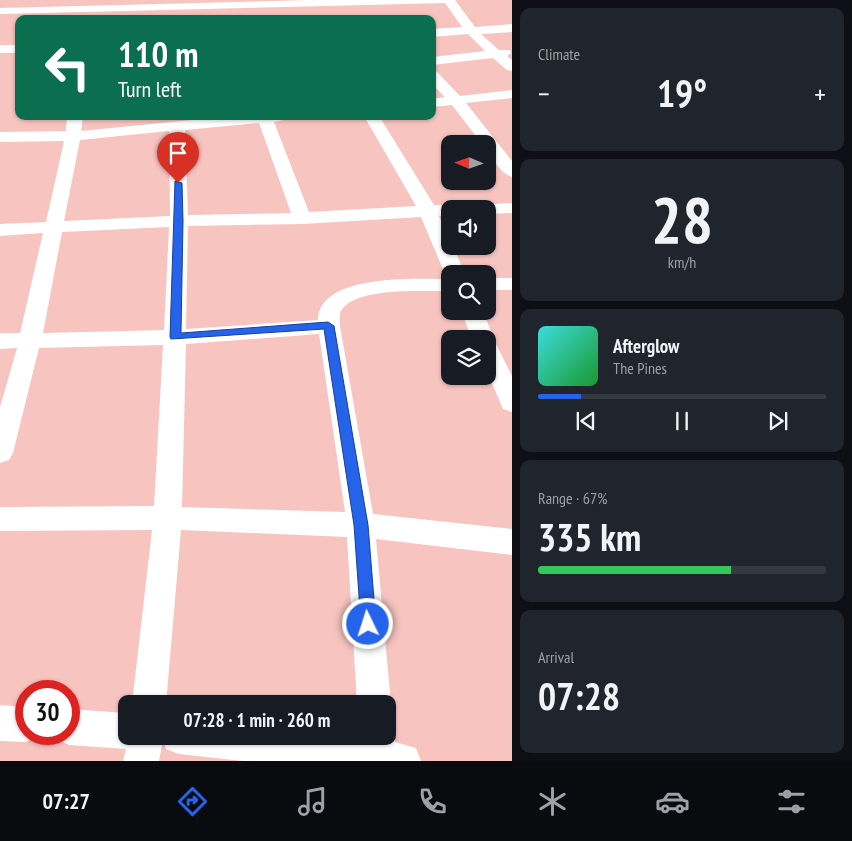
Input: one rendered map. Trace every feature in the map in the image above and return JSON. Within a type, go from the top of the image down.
[{"type":"street","points":[[0,11],[34,10],[78,5],[161,9],[231,2],[448,0],[461,20],[495,54],[512,67]]},
{"type":"street","points":[[231,2],[233,15]]},
{"type":"street","points":[[315,2],[321,15]]},
{"type":"street","points":[[436,21],[461,20]]},
{"type":"street","points":[[436,33],[512,28]]},
{"type":"street","points":[[0,49],[15,49]]},
{"type":"street","points":[[436,60],[512,52]]},
{"type":"street","points":[[436,79],[456,100],[512,172]]},
{"type":"street","points":[[436,102],[512,94]]},
{"type":"street","points":[[0,137],[74,126],[176,126],[235,120]]},
{"type":"street","points":[[266,120],[302,218]]},
{"type":"street","points":[[373,120],[428,211],[452,265]]},
{"type":"street","points":[[0,453],[30,340],[74,126]]},
{"type":"street","points":[[150,695],[168,518],[179,221],[176,126]]},
{"type":"street","points":[[496,209],[512,208]]},
{"type":"street","points":[[0,230],[441,210]]},
{"type":"street","points":[[496,284],[512,284]]},
{"type":"street","points":[[373,695],[361,525],[328,326],[329,311],[338,300],[363,290],[384,287],[441,285]]},
{"type":"street","points":[[0,341],[175,337],[328,326]]},
{"type":"street","points":[[496,367],[512,403]]},
{"type":"street","points":[[0,519],[168,518],[361,525],[512,542]]},
{"type":"street","points":[[0,723],[15,724]]},
{"type":"street","points":[[80,728],[118,730]]},
{"type":"street","points":[[141,761],[144,745]]},
{"type":"street","points":[[282,745],[384,754]]},
{"type":"route","points":[[178,183],[179,221],[175,337],[328,326],[361,525],[368,624]]}]
